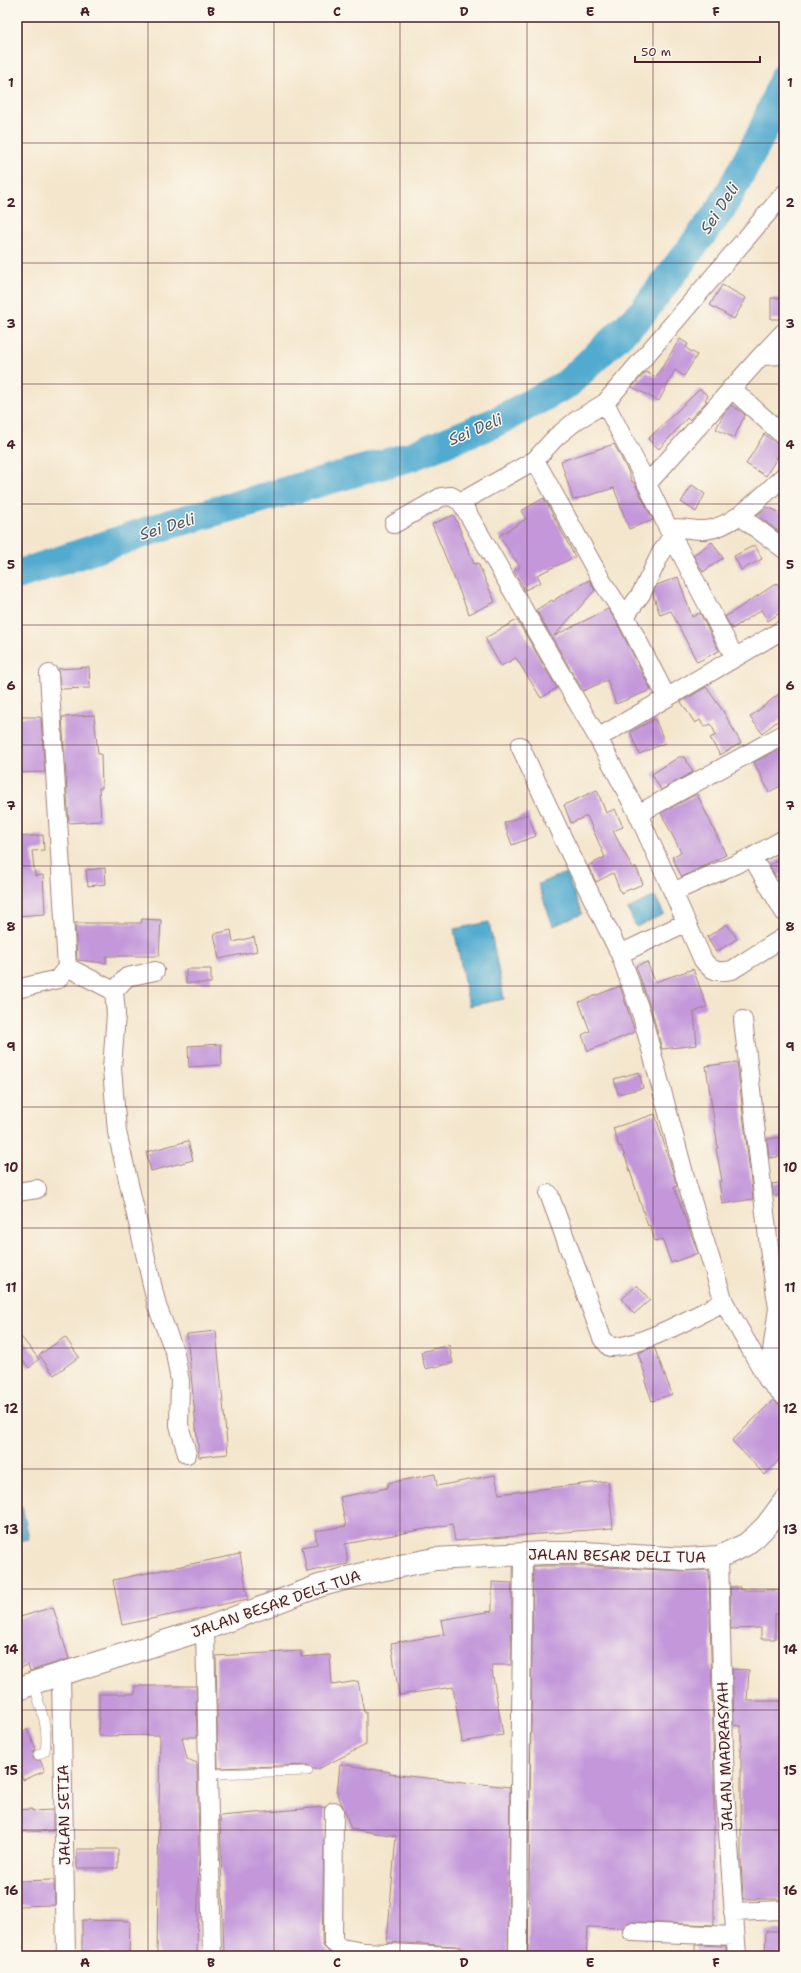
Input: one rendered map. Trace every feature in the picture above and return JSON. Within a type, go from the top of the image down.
[{"type":"main road","name":"JALAN BESAR DELI TUA","points":[[25,1687],[61,1674],[205,1629],[305,1590],[366,1573],[435,1559],[584,1553],[686,1559],[719,1557],[745,1545],[755,1537],[767,1525],[784,1502]]},
{"type":"street","points":[[461,502],[535,460],[556,437],[577,420],[605,403],[784,194]]},
{"type":"street","points":[[648,484],[730,388],[784,332]]},
{"type":"street","points":[[761,356],[784,355]]},
{"type":"street","points":[[730,388],[784,436]]},
{"type":"street","points":[[605,403],[648,484],[670,533],[735,658]]},
{"type":"street","points":[[535,460],[603,583],[625,616],[666,696]]},
{"type":"street","points":[[625,616],[641,594],[670,533],[680,527],[705,530],[714,528],[740,516],[784,476]]},
{"type":"street","points":[[394,524],[441,497],[451,496],[461,502],[598,738],[638,814],[673,892],[685,923],[708,967],[722,972],[732,970],[784,937]]},
{"type":"street","points":[[740,516],[784,549]]},
{"type":"street","points":[[598,738],[666,696],[784,629]]},
{"type":"street","points":[[17,989],[58,979],[67,967],[49,674]]},
{"type":"street","points":[[638,814],[784,734]]},
{"type":"street","points":[[520,746],[564,841],[620,954],[642,1016],[688,1188],[724,1302],[768,1380],[784,1396]]},
{"type":"street","points":[[673,892],[752,857],[784,839]]},
{"type":"street","points":[[752,857],[784,912]]},
{"type":"street","points":[[620,954],[685,923]]},
{"type":"street","points":[[67,967],[114,990]]},
{"type":"street","points":[[155,971],[127,977],[114,990],[116,1014],[112,1068],[117,1132],[157,1306],[175,1353],[180,1381],[179,1425],[187,1454]]},
{"type":"street","points":[[743,1020],[770,1256],[778,1308],[768,1380]]},
{"type":"street","points":[[17,1192],[37,1189]]},
{"type":"street","points":[[549,1194],[602,1338],[610,1346],[620,1347],[651,1336],[724,1302]]},
{"type":"street","points":[[518,1956],[523,1555]]},
{"type":"street","name":"JALAN MADRASYAH","points":[[719,1557],[724,1791],[737,1956]]},
{"type":"street","points":[[205,1629],[212,1956]]},
{"type":"street","name":"JALAN SETIA","points":[[61,1674],[66,1956]]},
{"type":"street","points":[[334,1811],[333,1942],[340,1948],[364,1954],[455,1956]]},
{"type":"street","points":[[733,1912],[784,1910]]},
{"type":"street","points":[[632,1932],[735,1936]]},
{"type":"lane","points":[[25,1687],[45,1721],[47,1738],[45,1751],[38,1755]]},
{"type":"lane","points":[[209,1774],[308,1771]]},
{"type":"water","points":[[566,873],[582,914],[553,926],[538,884]]},
{"type":"water","points":[[655,896],[664,914],[636,927],[628,909]]},
{"type":"water","points":[[489,922],[504,999],[469,1006],[454,929]]},
{"type":"water","points":[[22,1506],[29,1539],[17,1541],[17,1507]]},
{"type":"building","points":[[722,285],[746,298],[734,319],[710,305]]},
{"type":"building","points":[[771,298],[784,298],[784,319],[771,319]]},
{"type":"building","points":[[680,339],[688,344],[686,348],[697,355],[684,376],[675,370],[659,401],[632,387],[646,372],[656,377]]},
{"type":"building","points":[[700,389],[708,396],[705,400],[707,401],[689,420],[687,418],[659,449],[648,439]]},
{"type":"building","points":[[732,405],[745,415],[734,438],[716,429],[723,415]]},
{"type":"building","points":[[764,434],[777,444],[784,446],[766,476],[746,464]]},
{"type":"building","points":[[614,444],[632,482],[634,482],[653,520],[629,529],[614,488],[573,500],[561,461]]},
{"type":"building","points":[[692,485],[705,494],[696,512],[681,502]]},
{"type":"building","points":[[544,498],[575,557],[537,575],[541,582],[525,590],[514,571],[520,567],[499,536],[526,519],[521,511]]},
{"type":"building","points":[[767,507],[784,514],[784,524],[780,533],[757,515]]},
{"type":"building","points":[[454,515],[474,564],[478,563],[495,602],[469,614],[432,524]]},
{"type":"building","points":[[712,542],[723,558],[703,572],[693,555]]},
{"type":"building","points":[[755,545],[762,559],[741,570],[734,556]]},
{"type":"building","points":[[678,577],[692,617],[700,613],[719,651],[697,662],[671,611],[660,615],[653,594],[657,585]]},
{"type":"building","points":[[589,580],[595,590],[554,636],[608,609],[616,621],[651,690],[616,704],[607,680],[583,691],[536,610],[552,600],[553,602],[557,598]]},
{"type":"building","points":[[777,583],[784,593],[784,610],[768,621],[761,610],[732,629],[725,617]]},
{"type":"building","points":[[517,620],[557,688],[541,698],[516,658],[501,666],[485,638]]},
{"type":"building","points":[[89,667],[90,688],[60,689],[58,669]]},
{"type":"building","points":[[706,687],[723,711],[741,743],[720,755],[710,738],[716,735],[711,724],[704,727],[700,720],[695,723],[681,702]]},
{"type":"building","points":[[784,690],[784,716],[762,733],[750,717]]},
{"type":"building","points":[[94,715],[98,754],[101,754],[102,788],[99,788],[101,821],[69,823],[62,717]]},
{"type":"building","points":[[17,717],[40,717],[45,772],[17,773]]},
{"type":"building","points":[[655,719],[665,743],[639,754],[630,732]]},
{"type":"building","points":[[784,747],[784,784],[769,792],[754,762]]},
{"type":"building","points":[[679,757],[684,757],[693,772],[661,790],[652,774]]},
{"type":"building","points":[[597,790],[606,813],[615,809],[623,827],[613,831],[633,869],[636,867],[643,884],[621,893],[613,873],[596,882],[588,866],[605,857],[587,816],[571,823],[564,805]]},
{"type":"building","points":[[697,794],[726,855],[682,877],[672,857],[681,852],[661,813]]},
{"type":"building","points":[[528,814],[536,836],[512,845],[504,823]]},
{"type":"building","points":[[43,835],[44,850],[32,851],[35,876],[43,875],[45,914],[17,916],[17,837]]},
{"type":"building","points":[[784,857],[784,873],[776,877],[769,865]]},
{"type":"building","points":[[105,868],[106,884],[88,886],[86,870]]},
{"type":"building","points":[[142,919],[161,920],[159,956],[106,956],[106,963],[77,960],[75,923],[141,923]]},
{"type":"building","points":[[727,924],[737,939],[716,952],[707,937]]},
{"type":"building","points":[[231,930],[233,942],[254,937],[257,951],[219,959],[214,934]]},
{"type":"building","points":[[647,962],[655,982],[693,969],[707,1007],[694,1012],[697,1045],[662,1049],[652,1012],[636,966]]},
{"type":"building","points":[[186,969],[211,969],[211,983],[186,983]]},
{"type":"building","points":[[620,986],[635,1032],[588,1051],[582,1035],[590,1031],[579,1002]]},
{"type":"building","points":[[221,1044],[222,1065],[189,1067],[188,1046]]},
{"type":"building","points":[[737,1062],[753,1199],[722,1204],[719,1181],[722,1181],[716,1148],[718,1148],[706,1066]]},
{"type":"building","points":[[639,1072],[643,1088],[618,1094],[614,1079]]},
{"type":"building","points":[[655,1114],[677,1186],[674,1187],[698,1253],[671,1263],[662,1239],[655,1241],[650,1225],[648,1226],[627,1162],[621,1146],[619,1147],[613,1128]]},
{"type":"building","points":[[784,1137],[784,1156],[769,1158],[767,1139]]},
{"type":"building","points":[[188,1141],[193,1160],[151,1171],[146,1152]]},
{"type":"building","points":[[784,1182],[784,1195],[774,1196],[772,1184]]},
{"type":"building","points":[[637,1285],[650,1300],[634,1314],[622,1299]]},
{"type":"building","points":[[216,1331],[228,1454],[199,1457],[187,1334]]},
{"type":"building","points":[[17,1332],[39,1359],[29,1368],[17,1354]]},
{"type":"building","points":[[65,1337],[79,1357],[54,1375],[39,1355]]},
{"type":"building","points":[[449,1345],[453,1363],[425,1369],[421,1352]]},
{"type":"building","points":[[654,1347],[672,1394],[652,1401],[638,1353]]},
{"type":"building","points":[[773,1400],[784,1410],[784,1455],[765,1475],[732,1441]]},
{"type":"building","points":[[435,1474],[437,1486],[495,1475],[499,1494],[608,1481],[613,1528],[455,1541],[452,1524],[345,1544],[348,1564],[307,1572],[302,1547],[317,1544],[315,1531],[346,1526],[340,1497],[387,1488],[388,1483]]},
{"type":"building","points":[[240,1554],[248,1599],[122,1625],[113,1580]]},
{"type":"building","points":[[533,1566],[584,1566],[685,1571],[709,1570],[714,1776],[714,1925],[632,1922],[627,1923],[623,1928],[588,1927],[586,1956],[528,1956]]},
{"type":"building","points":[[492,1582],[512,1583],[511,1665],[491,1665],[503,1735],[462,1742],[453,1687],[399,1695],[391,1643],[444,1635],[441,1620],[492,1611]]},
{"type":"building","points":[[730,1587],[740,1587],[740,1590],[784,1590],[784,1614],[775,1614],[775,1639],[761,1639],[761,1628],[731,1629]]},
{"type":"building","points":[[53,1607],[69,1659],[30,1671],[28,1665],[17,1669],[17,1618]]},
{"type":"building","points":[[301,1651],[301,1657],[330,1655],[332,1685],[358,1681],[364,1712],[366,1712],[366,1745],[318,1769],[313,1769],[308,1765],[218,1768],[216,1656]]},
{"type":"building","points":[[732,1669],[749,1670],[747,1701],[784,1701],[784,1899],[743,1899],[741,1862],[741,1726],[734,1725]]},
{"type":"building","points":[[135,1686],[196,1686],[197,1737],[182,1737],[187,1759],[197,1763],[199,1844],[197,1956],[157,1956],[160,1735],[99,1736],[99,1694],[135,1694]]},
{"type":"building","points":[[27,1729],[36,1749],[33,1752],[33,1758],[35,1760],[40,1760],[45,1771],[23,1780],[17,1766],[17,1734]]},
{"type":"building","points":[[340,1764],[390,1772],[389,1774],[510,1787],[508,1956],[465,1953],[461,1947],[455,1946],[387,1942],[396,1836],[351,1829],[343,1806],[337,1795]]},
{"type":"building","points":[[325,1807],[322,1942],[331,1956],[224,1956],[220,1816]]},
{"type":"building","points":[[32,1809],[32,1811],[53,1810],[53,1831],[17,1832],[17,1810]]},
{"type":"building","points":[[77,1849],[118,1849],[118,1868],[77,1868]]},
{"type":"building","points":[[54,1880],[55,1905],[17,1906],[17,1881]]},
{"type":"building","points":[[82,1920],[130,1921],[129,1955],[109,1955],[109,1952],[82,1952]]},
{"type":"building","points":[[766,1931],[784,1931],[784,1956],[765,1956]]},
{"type":"building","points":[[695,1945],[726,1946],[726,1956],[695,1956]]},
{"type":"waterway","name":"Sei Deli","points":[[17,575],[170,524],[412,456],[496,422],[567,384],[642,313],[721,209],[762,133],[784,78]]}]
